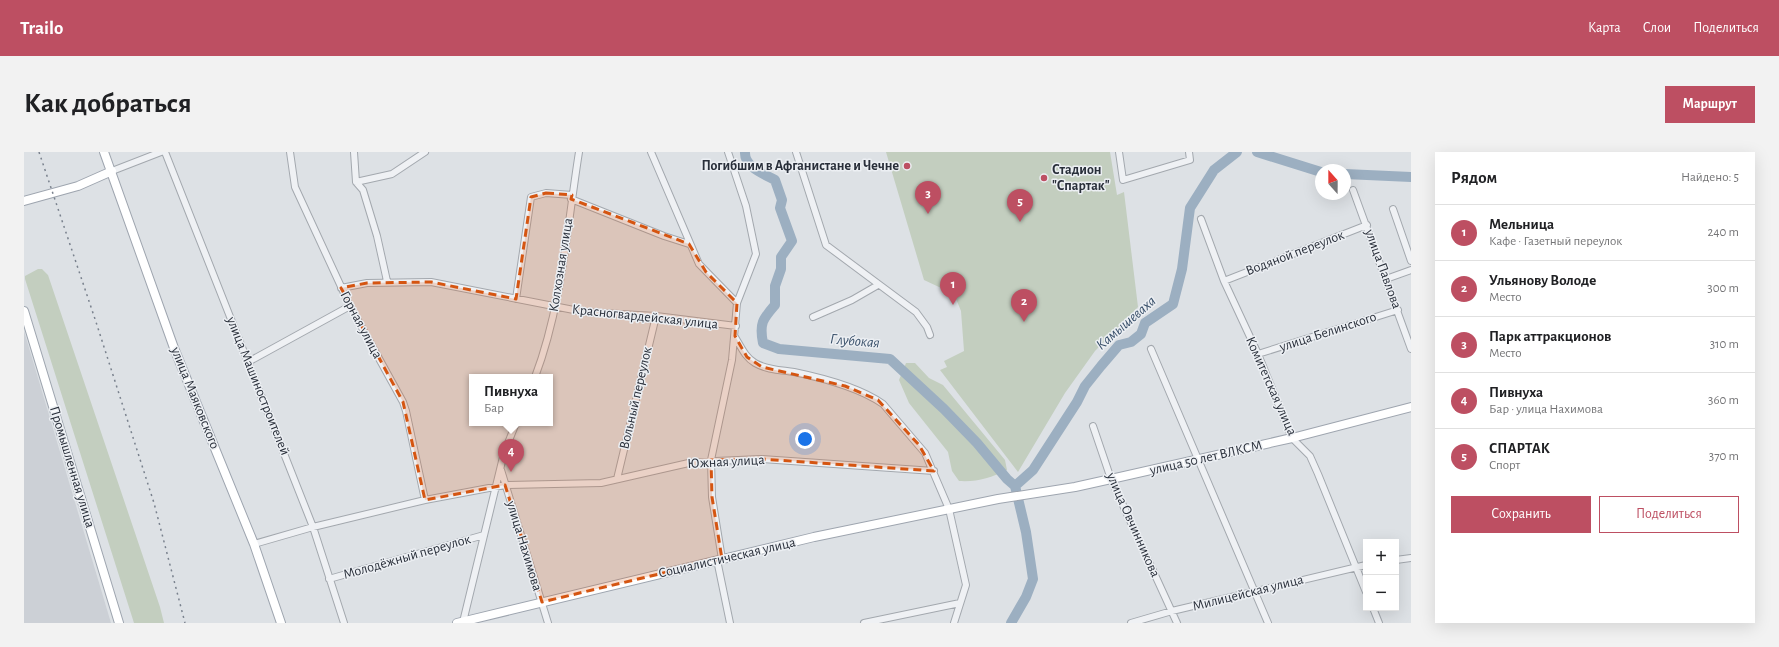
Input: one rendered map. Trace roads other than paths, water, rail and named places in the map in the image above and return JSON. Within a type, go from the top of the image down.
[{"type":"main road","name":"улица Маяковского","points":[[104,152],[174,348],[254,544],[280,623]]},
{"type":"main road","points":[[24,202],[72,188],[112,171]]},
{"type":"main road","name":"Промышленная улица","points":[[24,311],[119,623]]},
{"type":"main road","name":"улица 50 лет ВЛКСМ","points":[[998,498],[1111,479],[1198,460],[1292,438],[1411,407]]},
{"type":"main road","name":"Социалистическая улица","points":[[461,623],[542,602],[814,537],[998,498]]},
{"type":"street","points":[[112,171],[161,152]]},
{"type":"street","name":"улица Машиностроителей","points":[[165,152],[314,527],[344,623]]},
{"type":"street","name":"Горная улица","points":[[290,152],[295,187],[350,306],[403,402],[425,500]]},
{"type":"street","points":[[354,152],[354,173],[356,182],[363,190],[377,236],[387,281]]},
{"type":"street","points":[[356,182],[392,174],[425,152]]},
{"type":"street","name":"Колхозная улица","points":[[536,374],[555,307],[579,152]]},
{"type":"street","points":[[651,152],[689,244],[703,268],[737,303]]},
{"type":"street","points":[[728,152],[746,206],[756,254],[737,303],[735,336],[711,460],[712,497],[730,623]]},
{"type":"street","points":[[796,152],[826,245],[916,312],[927,327],[930,335]]},
{"type":"street","points":[[1119,152],[1123,180],[1190,160],[1189,152]]},
{"type":"street","name":"улица Павлова","points":[[1353,190],[1411,349]]},
{"type":"street","points":[[516,299],[531,197],[546,193],[571,197],[664,236],[689,244]]},
{"type":"street","points":[[1393,209],[1411,261]]},
{"type":"street","name":"Комитетская улица","points":[[1201,219],[1224,281],[1258,354],[1292,438],[1310,456],[1363,585]]},
{"type":"street","name":"Водяной переулок","points":[[1224,281],[1367,225]]},
{"type":"street","points":[[1386,279],[1411,270]]},
{"type":"street","name":"Красногвардейская улица","points":[[341,288],[387,281],[431,282],[584,312],[656,316],[736,326]]},
{"type":"street","points":[[813,317],[852,300],[878,285]]},
{"type":"street","points":[[248,362],[350,306]]},
{"type":"street","name":"улица Белинского","points":[[1258,354],[1398,310]]},
{"type":"street","name":"Вольный переулок","points":[[617,480],[656,316]]},
{"type":"street","points":[[735,336],[747,357],[762,367],[794,372],[845,386],[883,404],[919,445],[934,471],[949,509],[966,585],[954,623]]},
{"type":"street","points":[[1151,349],[1268,623]]},
{"type":"street","points":[[461,623],[500,469],[515,426]]},
{"type":"street","name":"улица Овчинникова","points":[[1093,426],[1111,479],[1177,623]]},
{"type":"street","name":"Южная улица","points":[[254,544],[314,527],[425,500],[505,485],[537,483],[592,484],[617,480],[687,462],[761,459],[934,471]]},
{"type":"street","name":"улица Нахимова","points":[[500,469],[548,623]]},
{"type":"street","name":"Молодёжный переулок","points":[[329,579],[484,535]]},
{"type":"street","points":[[1399,560],[1411,558]]},
{"type":"street","name":"Милицейская улица","points":[[1131,623],[1172,611],[1363,566]]},
{"type":"street","points":[[864,623],[960,603]]},
{"type":"street","points":[[1374,611],[1379,623]]},
{"type":"waterway","name":"Глубокая","points":[[745,152],[751,166],[775,180],[782,200],[780,208],[792,241],[781,257],[781,269],[775,286],[775,305],[765,318],[762,326],[763,343],[779,349],[890,359],[944,409],[977,443],[1007,479],[1015,486],[1026,532],[1033,579],[1026,597],[1011,623]]},
{"type":"waterway","name":"Камышеваха","points":[[1015,486],[1033,470],[1077,402],[1085,386],[1119,345],[1131,342],[1141,334],[1145,323],[1173,304],[1182,269],[1190,208],[1214,170],[1237,152]]},
{"type":"waterway","name":"Камышеваха","points":[[1257,152],[1315,170]]},
{"type":"waterway","name":"Камышеваха","points":[[1351,174],[1411,177]]},
{"type":"railway","points":[[39,152],[96,322],[154,503],[185,623]]},
{"type":"place","name":"Погибшим в Афганистане и Чечне","points":[[907,166]]},
{"type":"place","name":"Стадион \"Спартак\"","points":[[1044,178]]},
{"type":"place","name":"Парк аттракционов","points":[[928,214]]},
{"type":"place","name":"СПАРТАК","points":[[1020,222]]},
{"type":"place","name":"Мельница","points":[[953,305]]},
{"type":"place","name":"Ульянову Володе","points":[[1024,322]]},
{"type":"place","name":"Пивнуха","points":[[511,472]]}]
